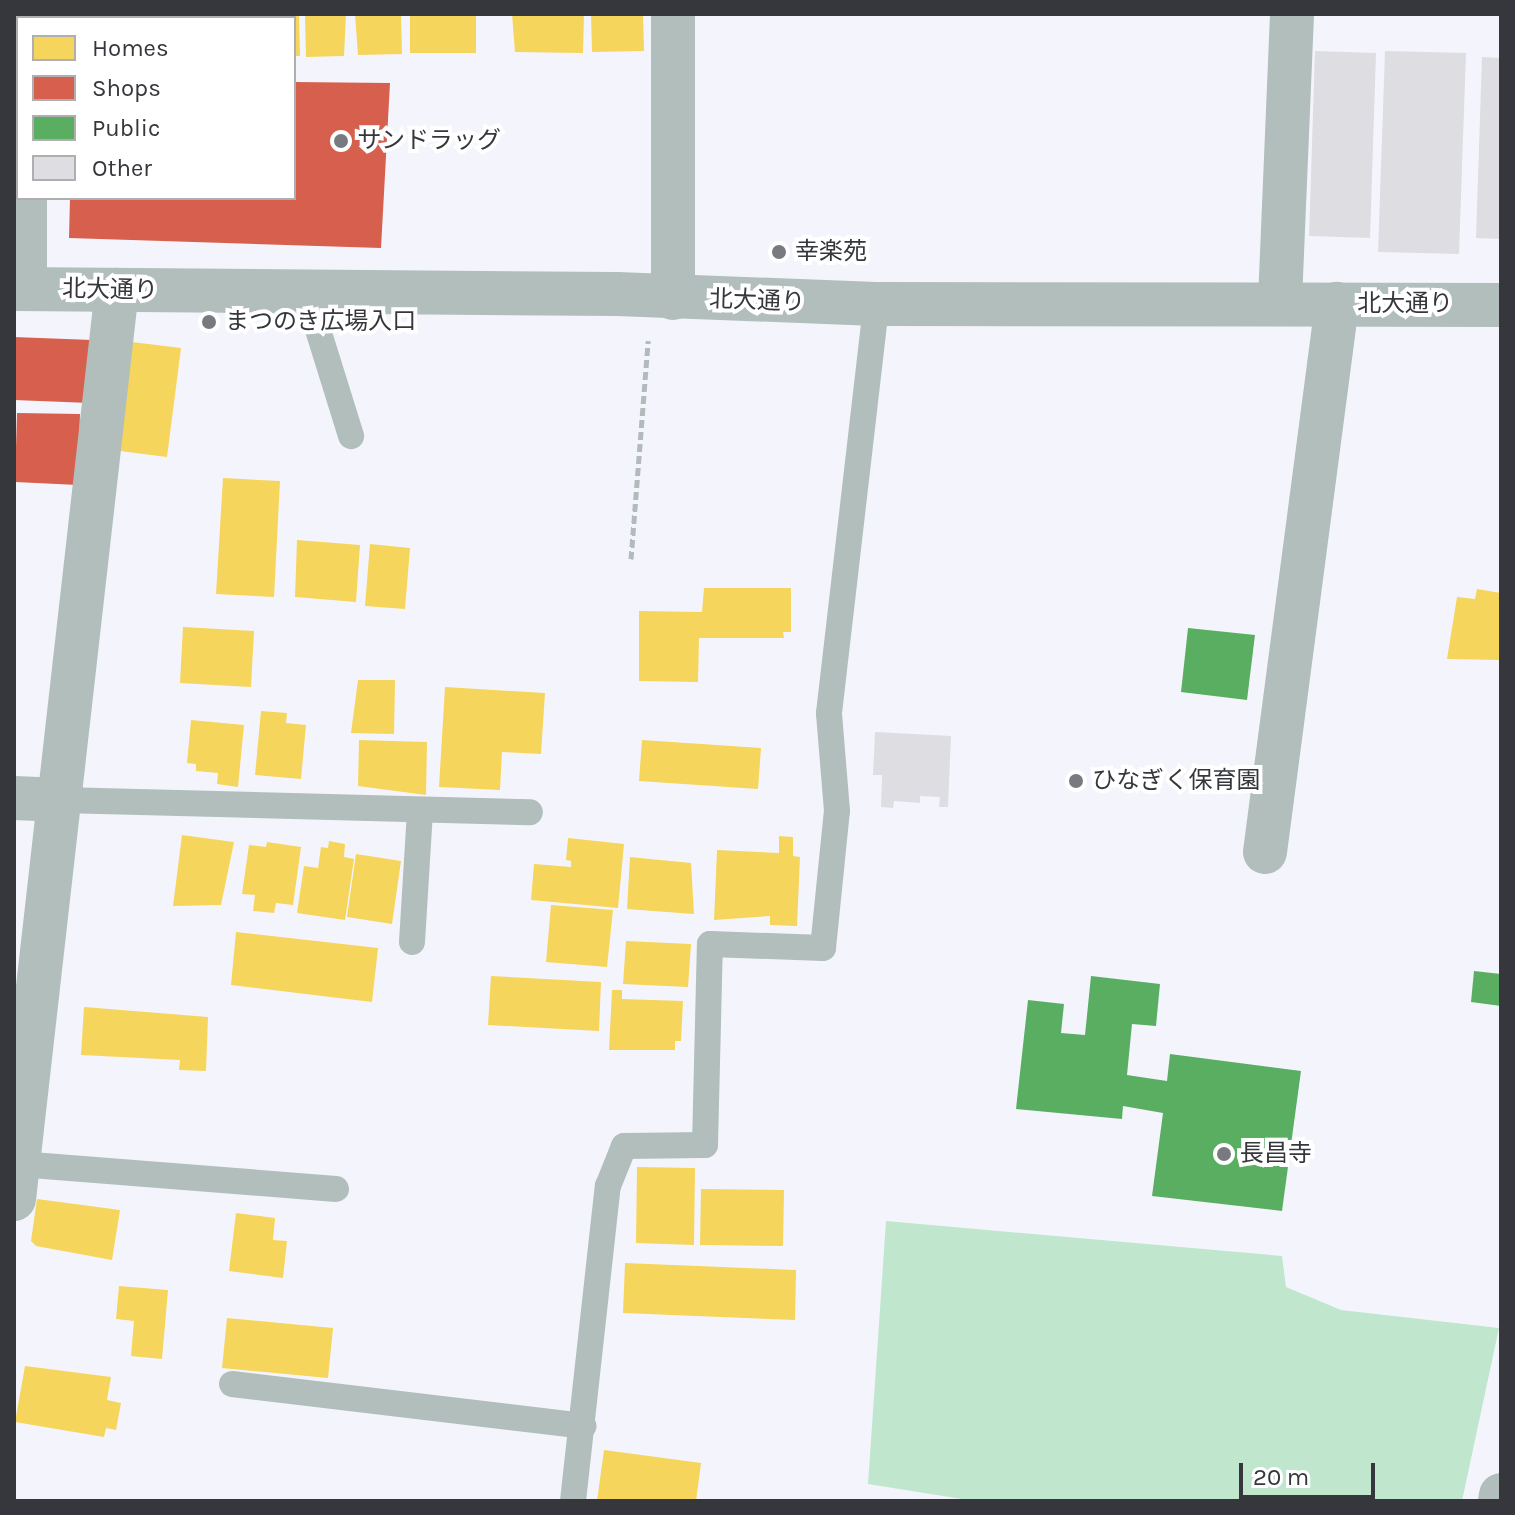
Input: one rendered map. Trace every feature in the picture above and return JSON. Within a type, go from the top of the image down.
[{"type":"street","points":[[673,14],[673,298]]},
{"type":"street","points":[[1280,301],[1292,14]]},
{"type":"street","points":[[20,289],[25,200]]},
{"type":"street","name":"北大通り","points":[[20,289],[673,298],[876,304],[1280,301],[1501,305]]},
{"type":"street","points":[[16,1182],[25,981],[61,800],[117,290]]},
{"type":"street","points":[[1265,852],[1337,304]]},
{"type":"street","points":[[14,798],[61,800]]},
{"type":"street","points":[[1500,1501],[1501,1495]]},
{"type":"lane","points":[[320,294],[319,333],[351,436]]},
{"type":"lane","points":[[573,1501],[583,1426],[595,1274],[608,1186],[624,1146],[705,1145],[710,944],[823,948],[837,811],[829,713],[876,304]]},
{"type":"lane","points":[[61,800],[530,812]]},
{"type":"lane","points":[[412,942],[420,811]]},
{"type":"lane","points":[[16,1182],[336,1189]]},
{"type":"lane","points":[[232,1384],[583,1426]]},
{"type":"path","points":[[631,559],[649,322],[673,298]]},
{"type":"green space","points":[[886,1221],[1282,1256],[1286,1287],[1341,1310],[1499,1328],[1462,1501],[974,1501],[868,1484]]},
{"type":"building: Homes","points":[[51,14],[108,14],[108,16],[49,16]]},
{"type":"building: Homes","points":[[247,14],[299,14],[300,56],[296,56],[296,16]]},
{"type":"building: Homes","points":[[305,14],[346,14],[344,56],[306,57]]},
{"type":"building: Homes","points":[[355,14],[401,14],[402,54],[358,55]]},
{"type":"building: Homes","points":[[410,14],[476,16],[476,53],[410,53]]},
{"type":"building: Homes","points":[[512,14],[584,14],[583,53],[515,52]]},
{"type":"building: Homes","points":[[591,14],[643,14],[644,51],[592,52]]},
{"type":"building: Homes","points":[[132,342],[181,348],[167,457],[120,451]]},
{"type":"building: Homes","points":[[223,478],[280,481],[274,597],[216,594]]},
{"type":"building: Homes","points":[[297,540],[360,545],[356,602],[295,597]]},
{"type":"building: Homes","points":[[370,544],[410,548],[405,609],[365,606]]},
{"type":"building: Homes","points":[[704,588],[791,588],[791,632],[783,632],[784,638],[699,638],[698,682],[639,681],[639,611],[702,612]]},
{"type":"building: Homes","points":[[1477,589],[1501,593],[1501,660],[1447,659],[1457,597],[1475,599]]},
{"type":"building: Homes","points":[[183,627],[254,631],[251,687],[180,683]]},
{"type":"building: Homes","points":[[358,680],[395,680],[394,734],[351,733]]},
{"type":"building: Homes","points":[[445,687],[545,693],[541,754],[502,752],[500,790],[439,787]]},
{"type":"building: Homes","points":[[261,711],[287,713],[286,723],[306,725],[301,779],[255,775]]},
{"type":"building: Homes","points":[[191,720],[244,725],[238,787],[217,784],[218,773],[196,771],[196,764],[187,763]]},
{"type":"building: Homes","points":[[359,740],[427,742],[426,795],[358,786]]},
{"type":"building: Homes","points":[[642,740],[761,748],[758,789],[639,781]]},
{"type":"building: Homes","points":[[182,835],[234,842],[221,905],[173,906]]},
{"type":"building: Homes","points":[[779,836],[793,837],[793,856],[800,857],[797,926],[770,925],[770,916],[714,920],[717,850],[779,853]]},
{"type":"building: Homes","points":[[568,838],[624,844],[618,908],[531,900],[534,864],[571,867],[571,861],[566,860]]},
{"type":"building: Homes","points":[[329,841],[345,844],[344,857],[354,859],[345,920],[297,913],[304,866],[318,868],[321,847],[328,848]]},
{"type":"building: Homes","points":[[267,842],[301,847],[293,905],[276,903],[274,913],[253,911],[255,895],[242,894],[249,845],[266,847]]},
{"type":"building: Homes","points":[[356,854],[401,861],[392,924],[347,917]]},
{"type":"building: Homes","points":[[630,857],[691,863],[694,914],[627,909]]},
{"type":"building: Homes","points":[[551,905],[613,910],[607,967],[546,962]]},
{"type":"building: Homes","points":[[236,932],[378,948],[372,1002],[231,985]]},
{"type":"building: Homes","points":[[626,941],[691,944],[688,987],[623,984]]},
{"type":"building: Homes","points":[[491,976],[601,982],[599,1031],[488,1025]]},
{"type":"building: Homes","points":[[612,990],[622,990],[622,999],[683,1001],[681,1041],[675,1041],[675,1050],[609,1050]]},
{"type":"building: Homes","points":[[84,1007],[208,1017],[206,1071],[179,1070],[180,1060],[81,1055]]},
{"type":"building: Homes","points":[[637,1167],[695,1168],[694,1245],[636,1243]]},
{"type":"building: Homes","points":[[701,1189],[784,1190],[783,1246],[700,1245]]},
{"type":"building: Homes","points":[[37,1199],[120,1210],[112,1260],[36,1246],[31,1241]]},
{"type":"building: Homes","points":[[236,1213],[275,1218],[273,1240],[287,1241],[283,1278],[229,1271]]},
{"type":"building: Homes","points":[[625,1263],[796,1270],[795,1320],[623,1313]]},
{"type":"building: Homes","points":[[119,1286],[168,1290],[162,1359],[131,1356],[134,1321],[116,1319]]},
{"type":"building: Homes","points":[[227,1318],[333,1328],[328,1378],[222,1368]]},
{"type":"building: Homes","points":[[25,1366],[111,1377],[107,1400],[121,1403],[116,1430],[106,1428],[104,1437],[15,1422]]},
{"type":"building: Homes","points":[[604,1450],[701,1463],[696,1501],[597,1501]]},
{"type":"building: Shops","name":"サンドラッグ","points":[[296,82],[390,83],[381,248],[69,238],[70,200],[296,200]]},
{"type":"building: Shops","points":[[14,337],[92,340],[90,403],[14,400]]},
{"type":"building: Shops","points":[[17,413],[80,414],[78,485],[15,482]]},
{"type":"building: Public","points":[[1188,628],[1255,635],[1247,700],[1181,692]]},
{"type":"building: Public","points":[[1474,971],[1501,974],[1501,1006],[1471,1002]]},
{"type":"building: Public","points":[[1091,976],[1160,984],[1156,1026],[1132,1024],[1127,1075],[1167,1081],[1170,1054],[1301,1071],[1282,1211],[1152,1196],[1163,1113],[1123,1106],[1122,1119],[1016,1109],[1028,1000],[1064,1004],[1061,1033],[1085,1035]]},
{"type":"building: Other","points":[[1315,51],[1376,53],[1370,238],[1309,236]]},
{"type":"building: Other","points":[[1385,51],[1466,53],[1459,254],[1378,252]]},
{"type":"building: Other","points":[[1482,57],[1501,58],[1501,239],[1476,238]]},
{"type":"building: Other","points":[[875,732],[951,736],[948,807],[939,807],[940,797],[920,796],[920,803],[894,801],[893,808],[881,807],[882,775],[873,775]]},
{"type":"place","name":"サンドラッグ","points":[[341,141]]},
{"type":"place","name":"幸楽苑","points":[[779,252]]},
{"type":"place","name":"まつのき広場入口","points":[[209,322]]},
{"type":"place","name":"ひなぎく保育園","points":[[1076,781]]},
{"type":"place","name":"長昌寺","points":[[1224,1154]]}]
